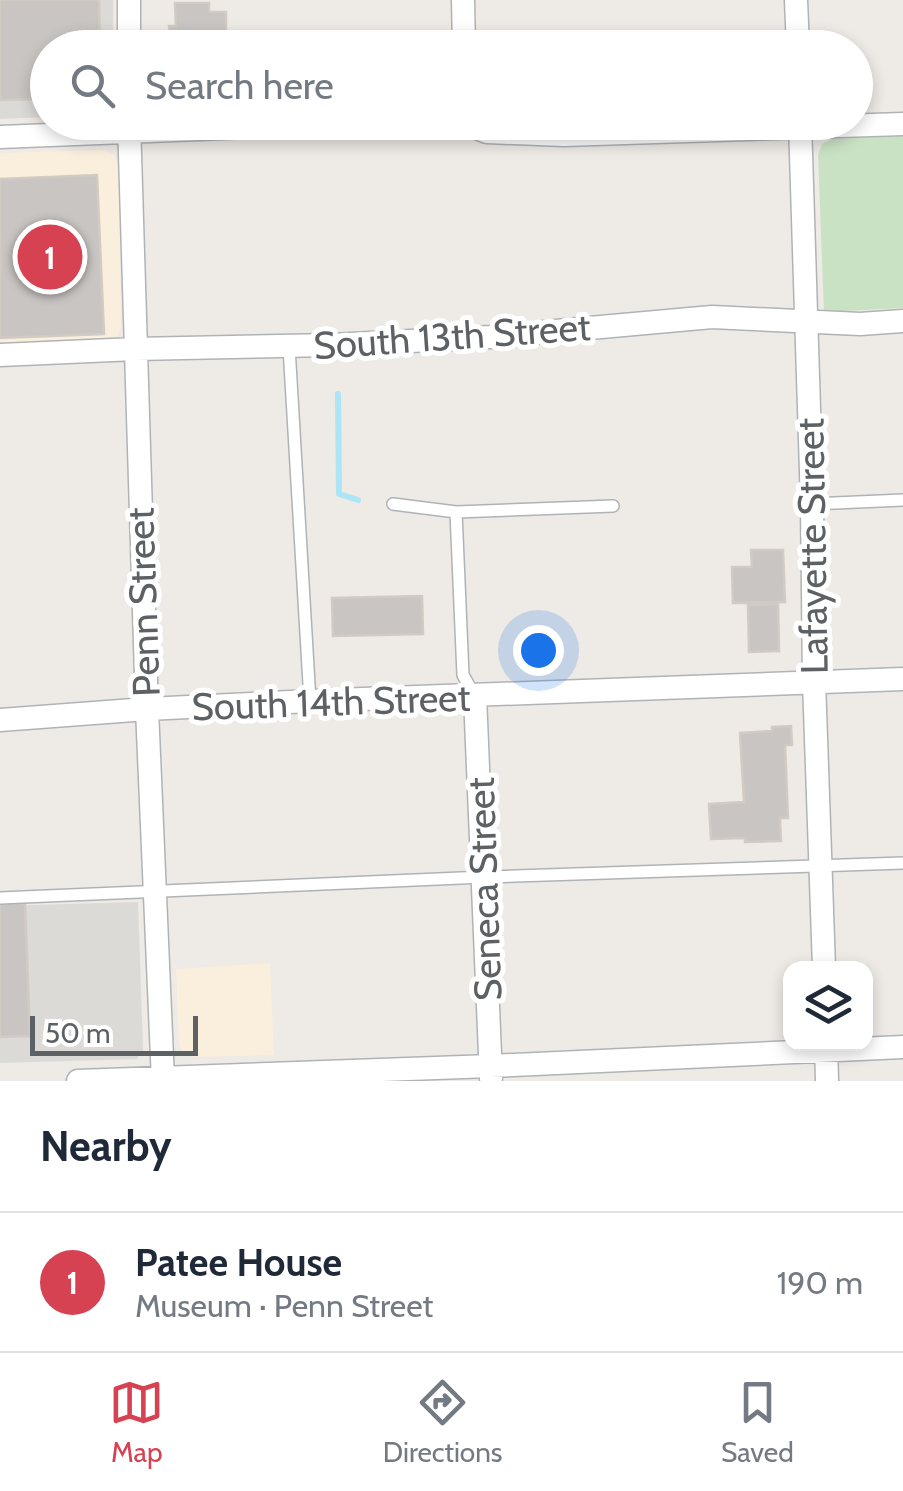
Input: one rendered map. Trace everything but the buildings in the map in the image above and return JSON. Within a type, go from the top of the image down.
[{"type":"street","points":[[129,0],[129,30]]},
{"type":"street","points":[[463,0],[464,30]]},
{"type":"street","points":[[796,0],[797,30]]},
{"type":"street","points":[[873,124],[903,124]]},
{"type":"street","points":[[0,136],[30,134]]},
{"type":"street","name":"Penn Street","points":[[129,140],[163,1079]]},
{"type":"street","name":"Lafayette Street","points":[[801,140],[824,961]]},
{"type":"street","name":"South 13th Street","points":[[0,355],[490,337],[712,317],[860,324],[903,321]]},
{"type":"street","name":"South 14th Street","points":[[0,720],[310,701],[903,679]]},
{"type":"street","name":"Seneca Street","points":[[476,696],[491,1073]]},
{"type":"street","points":[[873,1047],[903,1047]]},
{"type":"street","points":[[78,1081],[491,1073],[783,1050]]},
{"type":"street","points":[[826,1051],[827,1081]]},
{"type":"lane","points":[[290,346],[310,701]]},
{"type":"lane","points":[[812,504],[903,500]]},
{"type":"lane","points":[[393,504],[456,512],[613,506]]},
{"type":"lane","points":[[456,512],[463,675],[476,696]]},
{"type":"lane","points":[[0,898],[903,863]]},
{"type":"shaded area","points":[[0,0],[113,0],[113,30],[30,30],[30,118],[0,119]]},
{"type":"shaded area","points":[[105,150],[114,155],[119,166],[121,327],[117,337],[107,341],[0,345],[0,153]]},
{"type":"shaded area","points":[[138,902],[143,1050],[137,1059],[0,1063],[0,906]]},
{"type":"shaded area","points":[[270,963],[274,1055],[186,1055],[179,1046],[176,969]]},
{"type":"green space","points":[[903,136],[903,308],[824,312],[818,155],[822,144],[829,140]]},
{"type":"waterway","points":[[338,394],[339,494],[358,500]]},
{"type":"place","name":"Patee House","points":[[50,257]]}]
